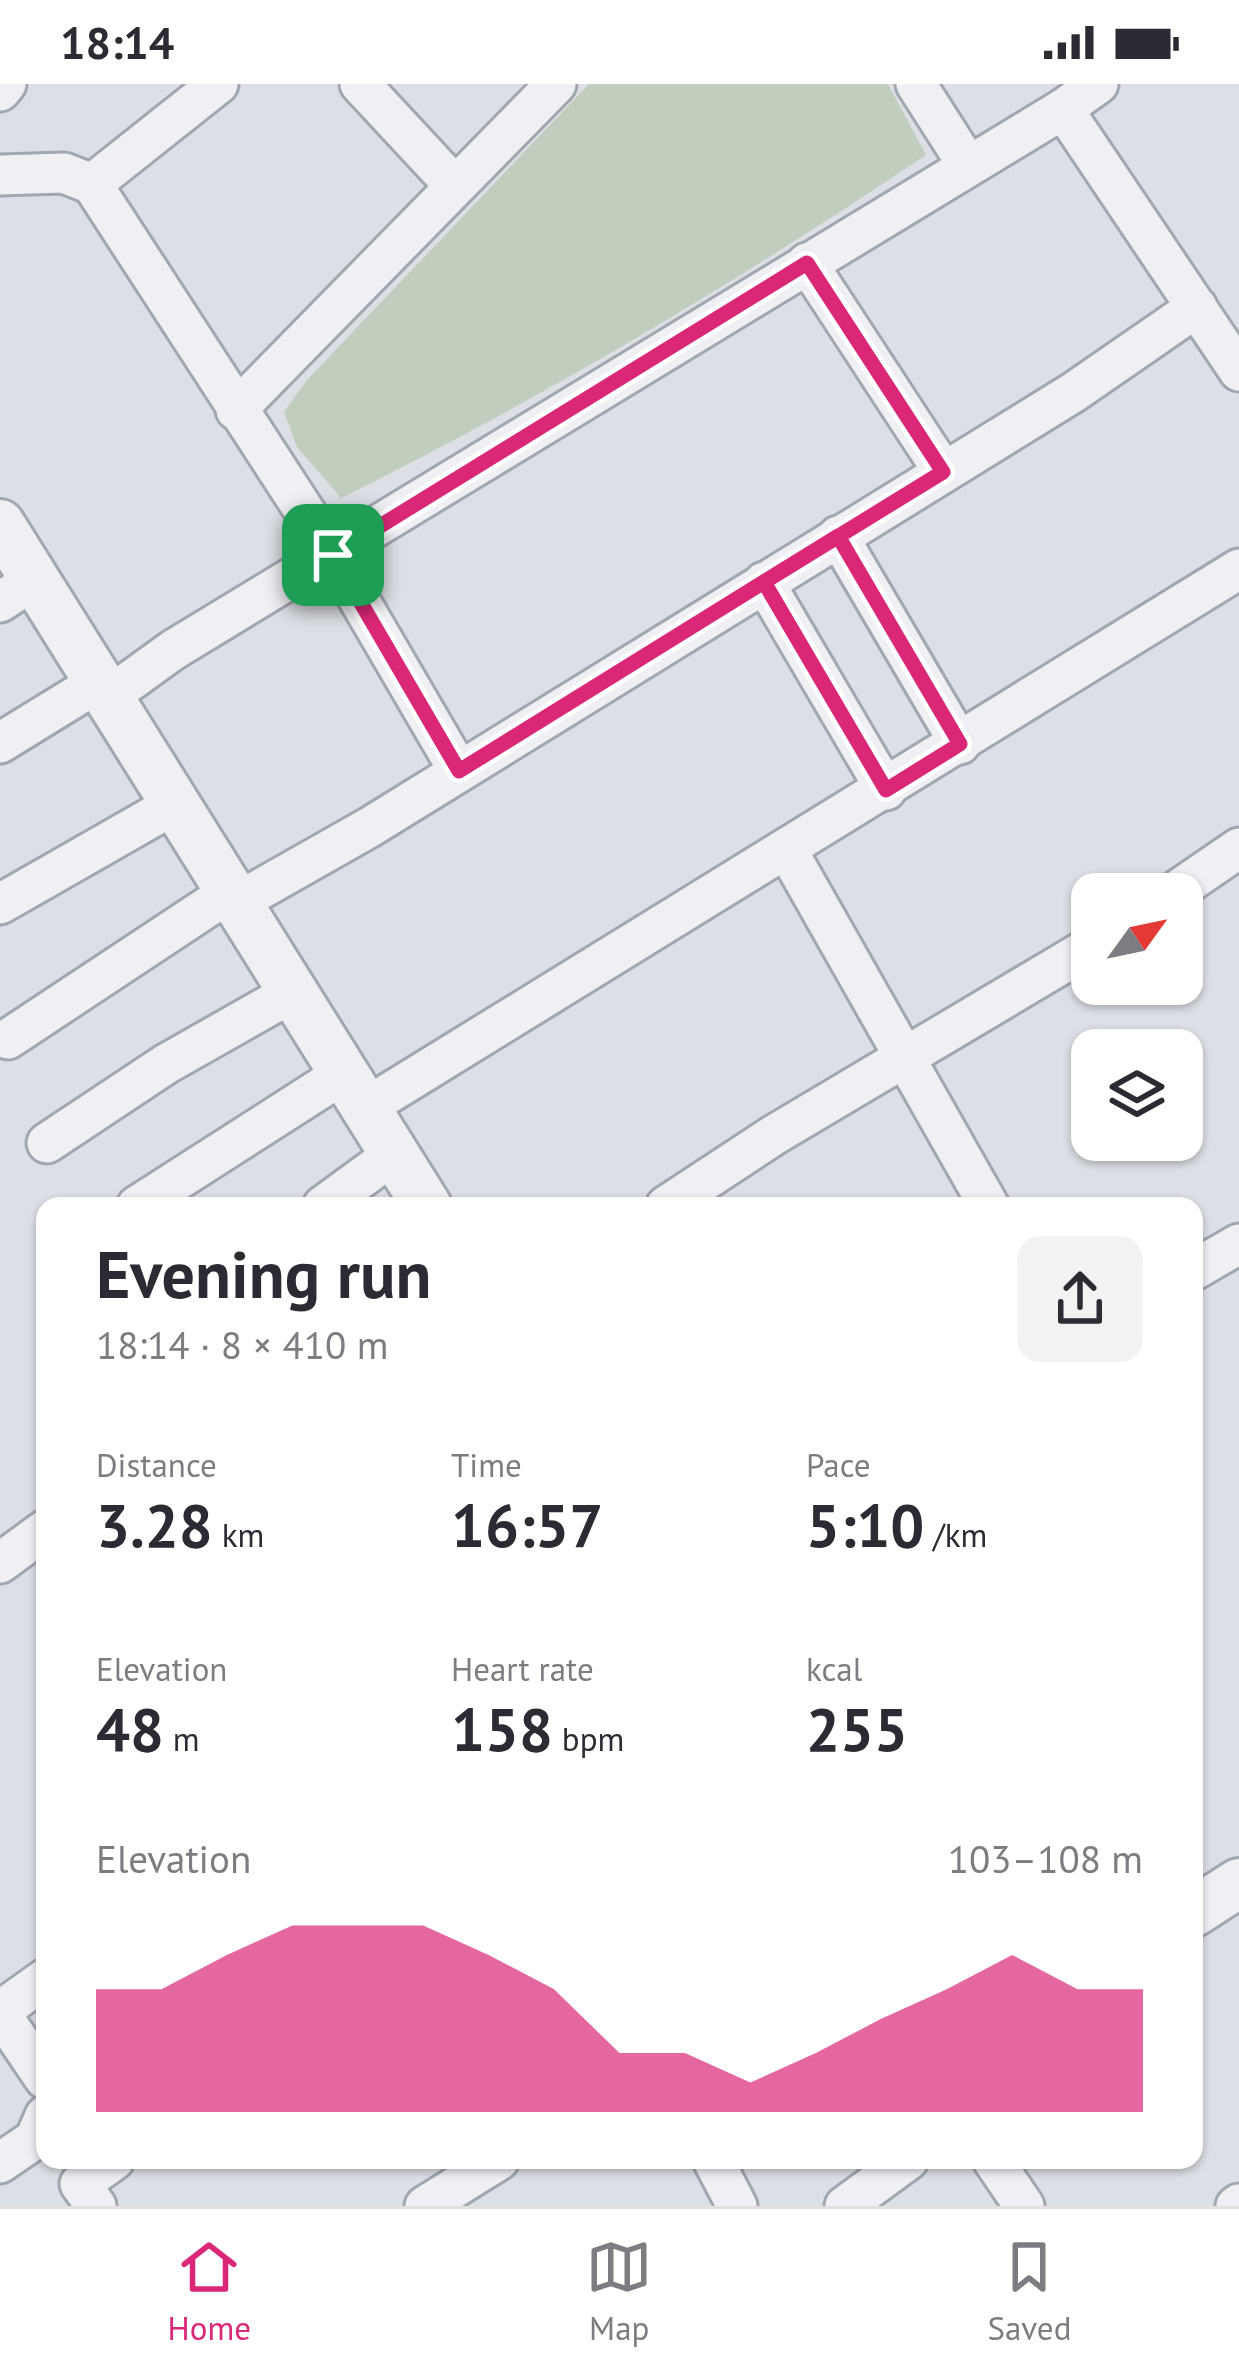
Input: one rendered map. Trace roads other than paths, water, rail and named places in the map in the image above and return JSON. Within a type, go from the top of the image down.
[{"type":"street","points":[[0,92],[5,84]]},
{"type":"street","points":[[92,184],[218,84]]},
{"type":"street","points":[[360,84],[453,184]]},
{"type":"street","points":[[236,410],[556,84]]},
{"type":"street","points":[[916,84],[967,164]]},
{"type":"street","points":[[0,743],[103,689],[333,555],[1098,84]]},
{"type":"street","points":[[1063,109],[1239,371]]},
{"type":"street","points":[[0,176],[64,173],[92,184],[333,555],[459,771]]},
{"type":"street","points":[[807,263],[943,472]]},
{"type":"street","points":[[8,1039],[233,897],[459,771],[1074,392],[1197,307]]},
{"type":"street","points":[[0,524],[17,591],[103,689],[421,1197]]},
{"type":"street","points":[[838,536],[960,744]]},
{"type":"street","points":[[154,1197],[787,850],[1239,569]]},
{"type":"street","points":[[764,582],[886,790]]},
{"type":"street","points":[[0,904],[175,804]]},
{"type":"street","points":[[1203,873],[1239,848]]},
{"type":"street","points":[[787,850],[984,1197]]},
{"type":"street","points":[[725,1191],[774,1135],[1071,958]]},
{"type":"street","points":[[47,1143],[166,1064],[293,992]]},
{"type":"street","points":[[335,1197],[394,1154]]},
{"type":"street","points":[[1203,1265],[1239,1244]]},
{"type":"street","points":[[0,1563],[36,1537]]},
{"type":"street","points":[[1203,1906],[1239,1882]]},
{"type":"street","points":[[36,1985],[0,2012],[36,2066]]},
{"type":"street","points":[[0,2163],[36,2161]]},
{"type":"street","points":[[718,2169],[737,2206]]},
{"type":"street","points":[[844,2206],[895,2169]]},
{"type":"street","points":[[999,2169],[1024,2206]]},
{"type":"street","points":[[425,2206],[486,2181]]}]
